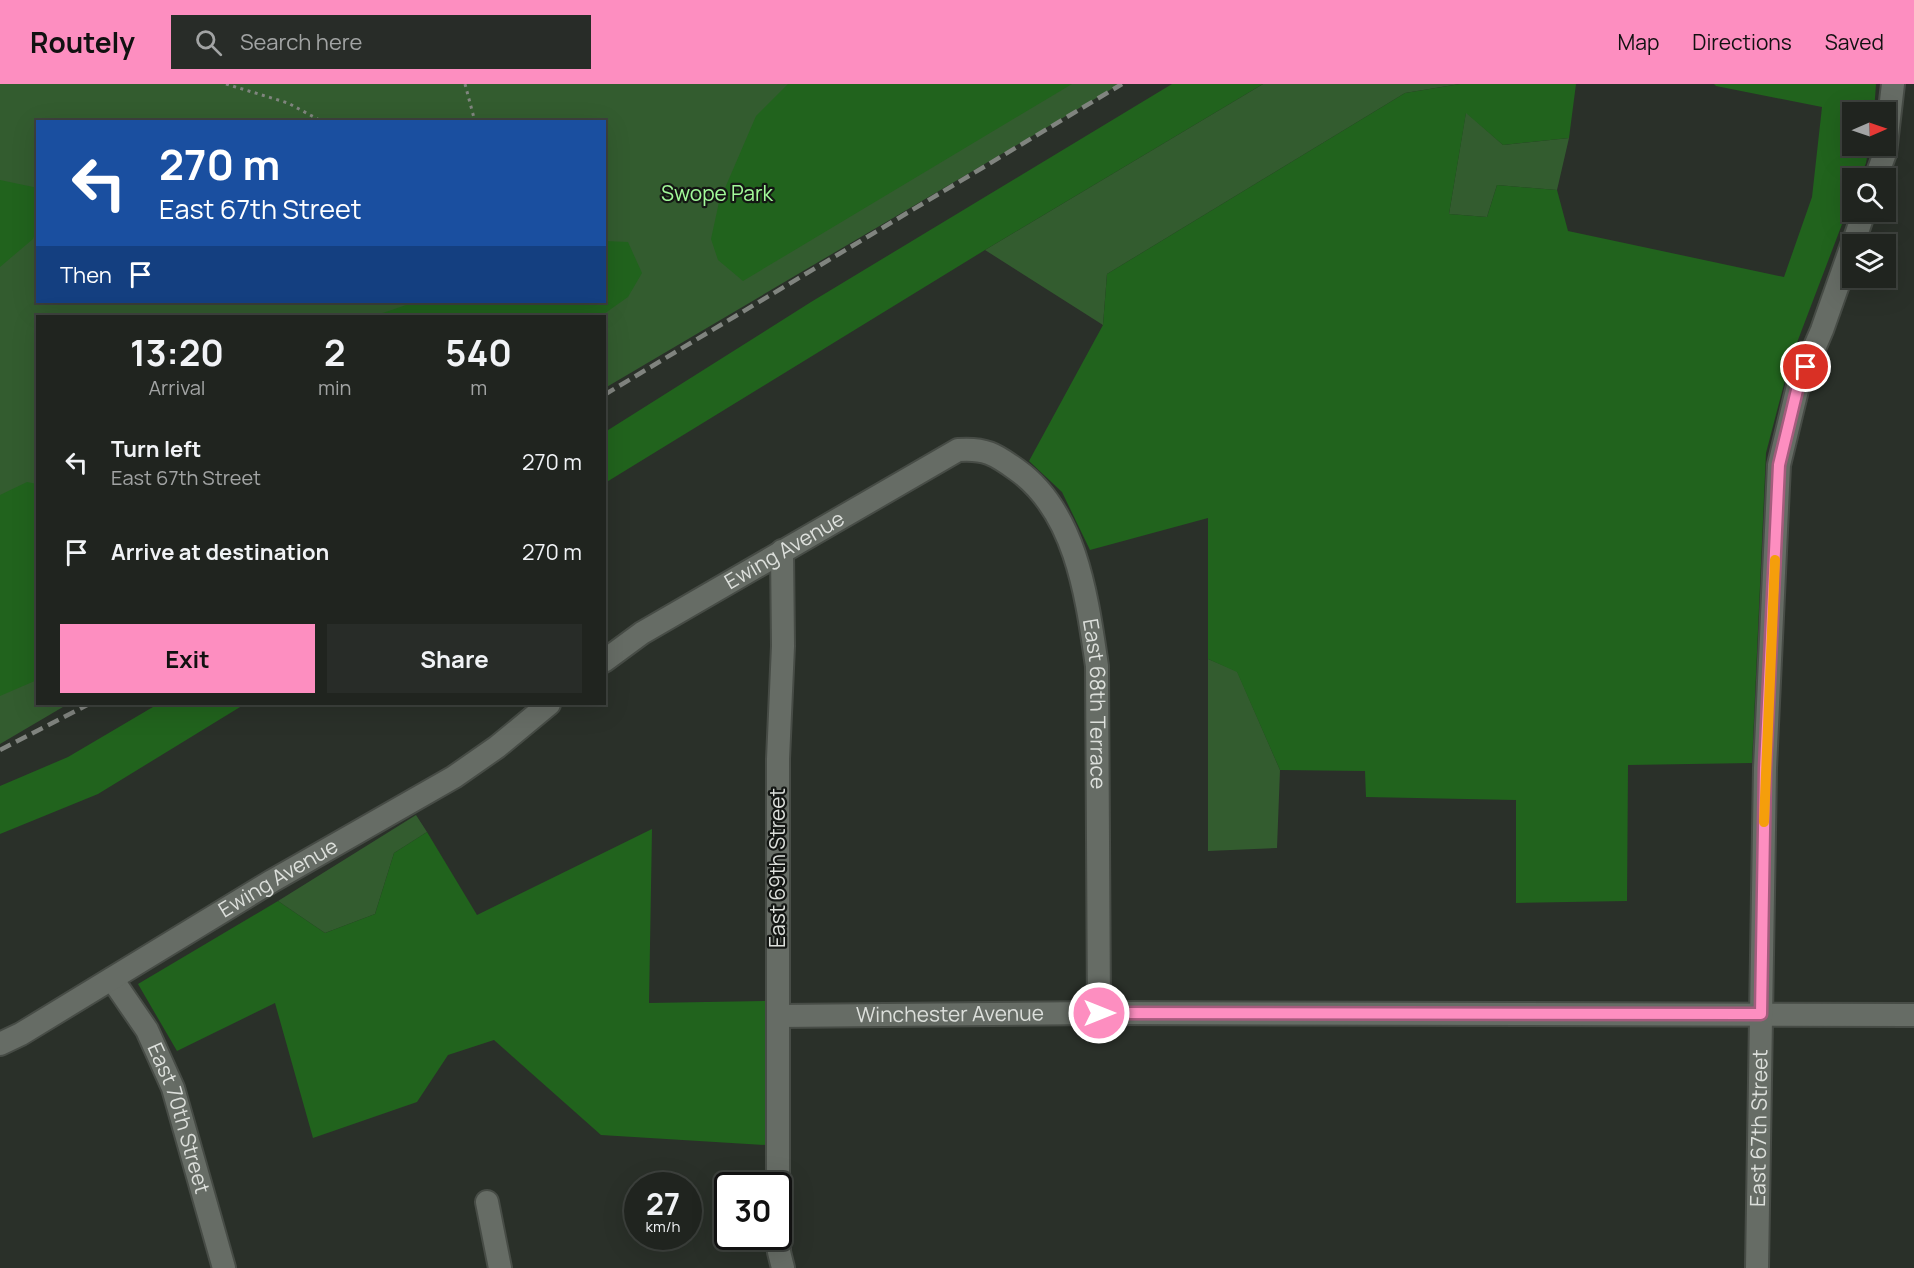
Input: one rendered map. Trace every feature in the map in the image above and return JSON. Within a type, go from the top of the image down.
[{"type":"street","points":[[1880,168],[1885,153],[1893,84]]},
{"type":"street","name":"East 67th Street","points":[[1757,1268],[1765,768],[1779,465],[1798,386],[1822,330],[1842,273]]},
{"type":"street","name":"Ewing Avenue","points":[[606,660],[642,633],[782,551],[958,450],[968,449]]},
{"type":"street","name":"East 68th Terrace","points":[[968,449],[978,449],[997,455],[1025,475],[1048,501],[1065,531],[1079,571],[1089,614],[1098,666],[1099,1013]]},
{"type":"street","name":"East 69th Street","points":[[778,1172],[778,759],[783,646],[782,551]]},
{"type":"street","name":"Ewing Avenue","points":[[0,1044],[21,1034],[272,881],[454,777],[497,747],[548,705]]},
{"type":"street","name":"East 70th Street","points":[[112,979],[147,1030],[173,1088],[224,1268]]},
{"type":"street","name":"Winchester Avenue","points":[[778,1016],[1099,1013],[1914,1015]]},
{"type":"street","points":[[487,1202],[500,1268]]},
{"type":"street","name":"East 69th Street","points":[[779,1250],[784,1268]]},
{"type":"path","points":[[226,84],[288,103],[319,120]]},
{"type":"path","points":[[465,84],[476,120]]},
{"type":"green space","name":"Swope Park","points":[[0,84],[1120,84],[606,387],[606,315],[36,315],[36,705],[66,705],[0,744]]},
{"type":"green space","points":[[788,84],[1072,84],[743,281],[718,260],[711,239],[719,202],[756,116]]},
{"type":"green space","points":[[1172,84],[1263,84],[985,250],[606,482],[606,431],[811,302]]},
{"type":"green space","points":[[1263,84],[1460,84],[1405,93],[1107,274],[1103,325],[985,250]]},
{"type":"green space","points":[[1460,84],[1576,84],[1569,138],[1503,145],[1466,113],[1449,214],[1487,217],[1497,185],[1557,190],[1568,231],[1784,277],[1812,197],[1822,107],[1714,84],[1876,84],[1875,102],[1842,102],[1842,156],[1867,156],[1866,163],[1864,168],[1842,168],[1843,222],[1790,361],[1766,453],[1752,763],[1628,765],[1627,901],[1516,903],[1516,800],[1366,797],[1365,771],[1280,770],[1237,672],[1208,659],[1208,518],[1090,550],[1062,492],[1029,461],[1103,325],[1107,274],[1405,93]]},
{"type":"green space","points":[[1466,112],[1503,145],[1569,138],[1557,190],[1497,185],[1487,217],[1449,214]]},
{"type":"green space","points":[[0,180],[36,188],[36,231],[33,239],[0,267]]},
{"type":"green space","points":[[606,241],[628,242],[642,273],[628,297],[602,315],[377,315],[409,304],[606,303]]},
{"type":"green space","points":[[27,482],[36,484],[36,680],[0,696],[0,495]]},
{"type":"green space","points":[[1208,659],[1237,671],[1280,770],[1277,848],[1208,851]]},
{"type":"green space","points":[[156,705],[243,705],[98,794],[0,834],[0,786],[68,757]]},
{"type":"green space","points":[[416,815],[427,832],[394,853],[375,914],[325,933],[278,901]]},
{"type":"green space","points":[[652,829],[649,1003],[766,1001],[766,1145],[601,1135],[494,1040],[448,1055],[417,1102],[313,1138],[275,1003],[177,1051],[138,984],[278,901],[325,933],[375,914],[394,853],[427,832],[477,915]]},
{"type":"railway","points":[[606,394],[1122,84]]},
{"type":"railway","points":[[0,750],[87,705]]},
{"type":"slow traffic","points":[[1764,822],[1775,560]]},
{"type":"route","points":[[1099,1013],[1761,1014],[1765,768],[1779,465],[1798,386],[1806,367]]}]
